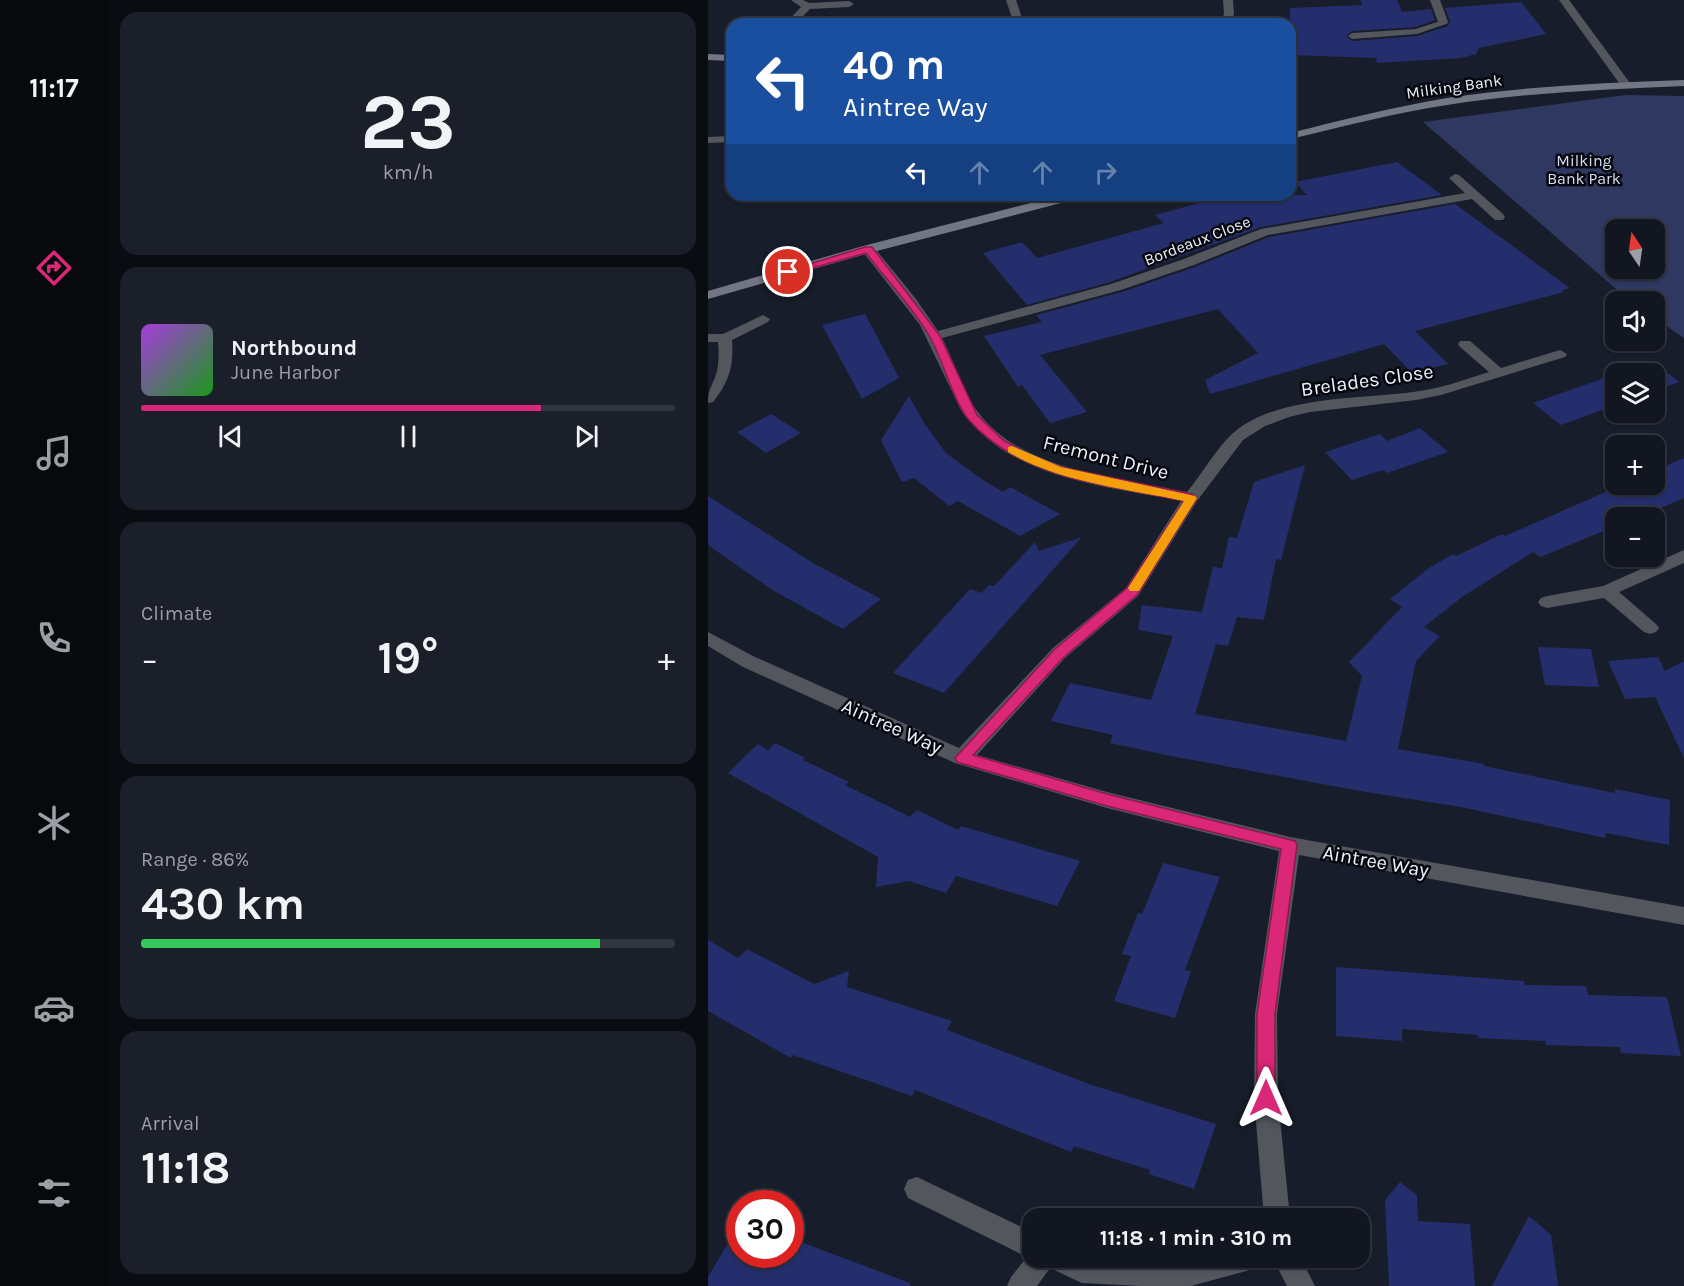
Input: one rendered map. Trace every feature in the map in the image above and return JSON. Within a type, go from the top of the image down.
[{"type":"street","points":[[796,0],[807,6],[849,4]]},
{"type":"street","points":[[1011,0],[1017,18]]},
{"type":"street","points":[[1227,18],[1228,0]]},
{"type":"street","points":[[1435,0],[1443,22]]},
{"type":"street","points":[[1564,0],[1626,85]]},
{"type":"street","points":[[796,18],[807,6]]},
{"type":"street","points":[[708,57],[726,58]]},
{"type":"street","name":"Milking Bank","points":[[1296,135],[1416,107],[1517,94],[1626,85],[1684,83]]},
{"type":"street","points":[[1455,177],[1499,217]]},
{"type":"street","name":"Bordeaux Close","points":[[934,336],[1116,287],[1189,262],[1265,232],[1475,195]]},
{"type":"street","points":[[708,295],[868,249],[1053,201]]},
{"type":"street","name":"Fremont Drive","points":[[868,249],[934,336],[972,417],[999,442],[1027,459],[1058,470],[1191,498]]},
{"type":"street","points":[[708,338],[725,338],[763,319]]},
{"type":"street","points":[[708,399],[725,375],[725,338]]},
{"type":"street","points":[[1465,344],[1498,373]]},
{"type":"street","name":"Brelades Close","points":[[962,758],[1059,653],[1132,592],[1191,498],[1238,437],[1261,423],[1315,406],[1440,392],[1560,354]]},
{"type":"street","points":[[1547,602],[1606,591],[1684,556]]},
{"type":"street","points":[[1606,591],[1650,628]]},
{"type":"street","name":"Aintree Way","points":[[708,638],[748,662],[962,758],[1107,800],[1290,845],[1684,916]]},
{"type":"street","points":[[1276,1208],[1266,1098],[1266,1014],[1290,845]]},
{"type":"street","points":[[917,1189],[1022,1240]]},
{"type":"street","points":[[1020,1286],[1034,1268]]},
{"type":"street","points":[[1078,1268],[1182,1275],[1208,1268]]},
{"type":"street","points":[[1291,1268],[1302,1286]]},
{"type":"lane","points":[[1352,36],[1417,31],[1443,22]]},
{"type":"lane","points":[[708,141],[726,140]]},
{"type":"green space","name":"Milking Bank Park","points":[[1626,95],[1684,96],[1684,338],[1665,325],[1665,291],[1618,291],[1423,122]]},
{"type":"building","points":[[1360,0],[1397,0],[1402,12],[1431,9],[1435,20],[1416,27],[1352,31],[1346,36],[1352,41],[1417,36],[1448,26],[1450,21],[1445,8],[1521,2],[1546,34],[1479,48],[1476,54],[1461,58],[1377,63],[1376,58],[1296,55],[1296,18],[1290,18],[1290,8],[1363,5]]},
{"type":"building","points":[[1397,162],[1442,195],[1261,227],[1110,282],[1027,305],[983,253],[1022,242],[1037,258],[1164,223],[1155,215],[1207,201],[1296,201],[1296,195],[1307,195],[1296,182]]},
{"type":"building","points":[[1455,204],[1570,288],[1562,290],[1564,292],[1415,331],[1448,364],[1412,373],[1384,344],[1210,394],[1205,380],[1258,353],[1218,309],[1040,355],[1087,412],[1050,423],[1022,385],[1018,387],[984,336],[1042,322],[1036,315],[1122,292],[1195,267],[1269,237]]},
{"type":"building","points":[[865,314],[899,378],[862,399],[822,325]]},
{"type":"building","points":[[1665,371],[1679,382],[1665,387]]},
{"type":"building","points":[[1605,378],[1605,409],[1561,425],[1533,403]]},
{"type":"building","points":[[909,396],[924,423],[946,453],[1003,492],[1010,487],[1060,514],[1020,536],[958,501],[949,506],[914,478],[902,482],[881,440]]},
{"type":"building","points":[[771,414],[801,433],[766,453],[737,432]]},
{"type":"building","points":[[1420,428],[1448,452],[1387,473],[1383,470],[1352,480],[1325,452],[1380,434],[1387,441]]},
{"type":"building","points":[[1684,458],[1684,498],[1663,507],[1605,507],[1605,530],[1540,557],[1533,552],[1462,597],[1424,627],[1440,636],[1416,661],[1398,749],[1484,764],[1484,766],[1615,793],[1615,789],[1670,800],[1669,845],[1606,833],[1605,838],[1461,807],[1171,756],[1110,743],[1113,735],[1051,721],[1070,683],[1151,700],[1173,636],[1138,630],[1142,605],[1202,612],[1213,567],[1222,568],[1229,537],[1237,538],[1254,482],[1305,465],[1281,560],[1276,559],[1264,620],[1237,617],[1228,646],[1216,644],[1195,714],[1346,741],[1362,676],[1349,662],[1402,607],[1390,599],[1429,568],[1453,554],[1456,556],[1502,534],[1505,536],[1605,492],[1605,495],[1665,495],[1665,466]]},
{"type":"building","points":[[708,496],[813,563],[881,599],[843,629],[774,591],[708,545]]},
{"type":"building","points":[[1082,537],[944,693],[893,673],[970,589],[982,593],[989,585],[994,586],[1035,542],[1039,551]]},
{"type":"building","points":[[1538,647],[1591,649],[1599,687],[1545,685]]},
{"type":"building","points":[[1658,657],[1665,671],[1684,661],[1684,758],[1655,697],[1625,699],[1608,661]]},
{"type":"building","points":[[775,743],[805,758],[803,760],[849,782],[845,785],[910,817],[917,810],[958,830],[961,826],[1080,861],[1057,906],[956,876],[946,893],[909,881],[876,887],[878,857],[728,773],[758,744],[768,750]]},
{"type":"building","points":[[1163,863],[1220,877],[1185,970],[1191,971],[1175,1018],[1114,1001],[1131,956],[1122,954],[1138,913],[1142,914]]},
{"type":"building","points":[[708,940],[738,958],[747,949],[814,984],[849,971],[847,987],[952,1021],[947,1030],[1089,1084],[1216,1124],[1194,1189],[1149,1174],[1150,1170],[1074,1146],[1071,1152],[915,1090],[912,1096],[793,1055],[791,1058],[708,1011]]},
{"type":"building","points":[[1336,967],[1524,981],[1525,985],[1586,986],[1588,995],[1667,997],[1681,1056],[1621,1053],[1620,1047],[1546,1045],[1545,1041],[1478,1038],[1478,1035],[1402,1029],[1402,1041],[1336,1036]]},
{"type":"building","points":[[1400,1182],[1417,1195],[1418,1221],[1470,1224],[1475,1286],[1389,1286],[1385,1200]]},
{"type":"building","points":[[1529,1216],[1551,1235],[1558,1286],[1492,1286]]},
{"type":"building","points":[[804,1243],[910,1283],[910,1286],[708,1286],[708,1277],[726,1247],[726,1268],[804,1268]]},
{"type":"slow traffic","points":[[1012,450],[1027,459],[1058,470],[1191,498],[1134,588]]},
{"type":"route","points":[[788,272],[868,249],[934,336],[972,417],[999,442],[1027,459],[1058,470],[1191,498],[1132,592],[1059,653],[962,758],[1107,800],[1290,845],[1266,1014],[1266,1098]]}]
